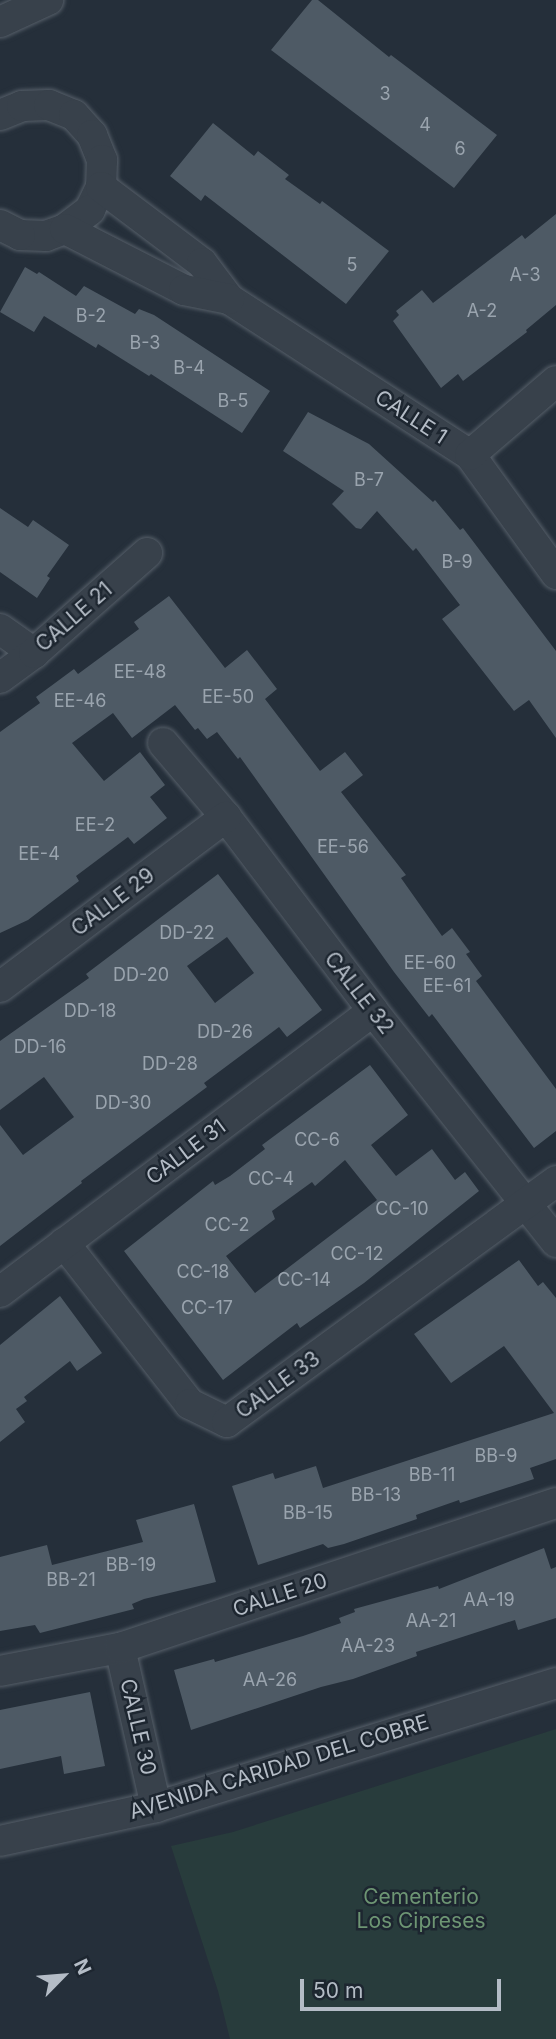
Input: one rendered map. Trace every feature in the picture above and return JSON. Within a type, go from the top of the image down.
[{"type":"street","points":[[0,22],[48,0]]},
{"type":"street","points":[[0,115],[22,106],[49,105],[74,115],[92,135],[102,160],[101,187],[90,211],[65,229],[47,236],[20,235],[0,225]]},
{"type":"street","name":"CALLE 1","points":[[101,187],[202,264],[229,299],[470,455],[556,574]]},
{"type":"street","name":"CALLE 1","points":[[65,229],[184,290],[229,299]]},
{"type":"street","points":[[470,455],[556,382]]},
{"type":"street","name":"CALLE 21","points":[[0,678],[34,653],[147,553]]},
{"type":"street","points":[[0,629],[34,653]]},
{"type":"street","name":"CALLE 32","points":[[163,743],[226,817],[373,1012],[556,1242]]},
{"type":"street","name":"CALLE 29","points":[[0,987],[226,817]]},
{"type":"street","name":"CALLE 31","points":[[0,1292],[373,1012]]},
{"type":"street","points":[[527,1203],[556,1181]]},
{"type":"street","name":"CALLE 33","points":[[64,1244],[190,1404],[227,1422],[527,1203]]},
{"type":"street","name":"CALLE 20","points":[[0,1671],[120,1648],[556,1503]]},
{"type":"street","name":"CALLE 30","points":[[120,1648],[156,1807]]},
{"type":"street","name":"AVENIDA CARIDAD DEL COBRE","points":[[0,1840],[156,1807],[556,1683]]},
{"type":"green space","name":"Cementerio Los Cipreses","points":[[556,1729],[556,2039],[230,2039],[218,1991],[171,1846],[233,1832]]},
{"type":"building","points":[[312,0],[318,0],[389,57],[391,55],[497,135],[454,188],[271,50]]},
{"type":"building","points":[[213,123],[254,156],[258,151],[289,175],[285,179],[320,204],[322,201],[389,251],[346,304],[205,195],[201,201],[170,176]]},
{"type":"building","points":[[556,214],[556,305],[526,330],[527,332],[463,381],[458,374],[441,388],[393,321],[399,315],[396,311],[422,290],[433,303],[522,235],[525,239]]},
{"type":"building","points":[[25,267],[37,274],[39,272],[76,296],[84,286],[135,314],[139,309],[154,315],[270,391],[242,433],[151,374],[149,376],[98,344],[96,348],[44,316],[34,332],[0,312]]},
{"type":"building","points":[[308,412],[369,444],[433,502],[435,500],[460,530],[463,528],[556,651],[556,738],[529,700],[514,711],[442,619],[460,605],[416,548],[413,551],[377,511],[361,529],[356,528],[332,504],[344,491],[283,451]]},
{"type":"building","points":[[0,508],[28,527],[33,520],[69,545],[47,576],[50,578],[37,598],[0,572]]},
{"type":"building","points":[[169,596],[225,668],[247,650],[277,689],[265,699],[320,771],[345,752],[363,775],[341,792],[406,875],[401,878],[442,936],[452,928],[470,952],[466,954],[482,976],[476,981],[556,1089],[556,1131],[534,1148],[432,1014],[429,1017],[394,972],[240,757],[238,759],[217,732],[207,739],[198,728],[195,730],[175,705],[132,738],[113,713],[72,743],[104,781],[140,752],[165,785],[150,797],[167,818],[134,844],[128,837],[76,876],[79,881],[28,920],[0,933],[0,732],[40,703],[36,697],[74,669],[78,674],[139,629],[134,622]]},
{"type":"building","points":[[218,874],[322,1010],[287,1037],[279,1027],[204,1083],[207,1087],[81,1181],[82,1183],[0,1246],[0,1125],[23,1155],[74,1117],[44,1077],[0,1110],[0,1041],[89,978],[86,974]],"holes":[[[227,937],[254,973],[215,1003],[187,966]]]},
{"type":"building","points":[[370,1065],[408,1115],[371,1145],[396,1176],[432,1149],[455,1180],[465,1172],[479,1191],[364,1283],[300,1328],[297,1323],[223,1380],[124,1251],[213,1181],[215,1185],[230,1176],[265,1149],[262,1145]],"holes":[[[345,1160],[377,1200],[255,1293],[226,1256],[275,1219],[272,1211],[312,1182],[315,1186]]]},
{"type":"building","points":[[519,1260],[538,1286],[543,1282],[556,1298],[556,1459],[530,1468],[534,1479],[460,1503],[459,1500],[416,1515],[417,1519],[344,1544],[328,1548],[323,1544],[258,1565],[232,1486],[273,1473],[275,1479],[316,1466],[323,1488],[554,1413],[504,1346],[451,1383],[414,1334]]},
{"type":"building","points":[[60,1296],[102,1353],[77,1371],[70,1361],[24,1397],[27,1401],[16,1409],[25,1422],[0,1442],[0,1345]]},
{"type":"building","points":[[194,1504],[216,1582],[144,1599],[132,1604],[134,1609],[40,1633],[35,1625],[0,1631],[0,1557],[47,1545],[52,1565],[143,1542],[136,1520]]},
{"type":"building","points":[[544,1548],[551,1569],[556,1567],[556,1618],[518,1630],[515,1620],[416,1652],[417,1656],[353,1679],[191,1730],[174,1670],[214,1659],[215,1662],[303,1636],[341,1623],[339,1618],[355,1612],[354,1609],[438,1586],[439,1589]]},
{"type":"building","points":[[90,1692],[105,1766],[64,1774],[61,1756],[0,1769],[0,1710]]}]
